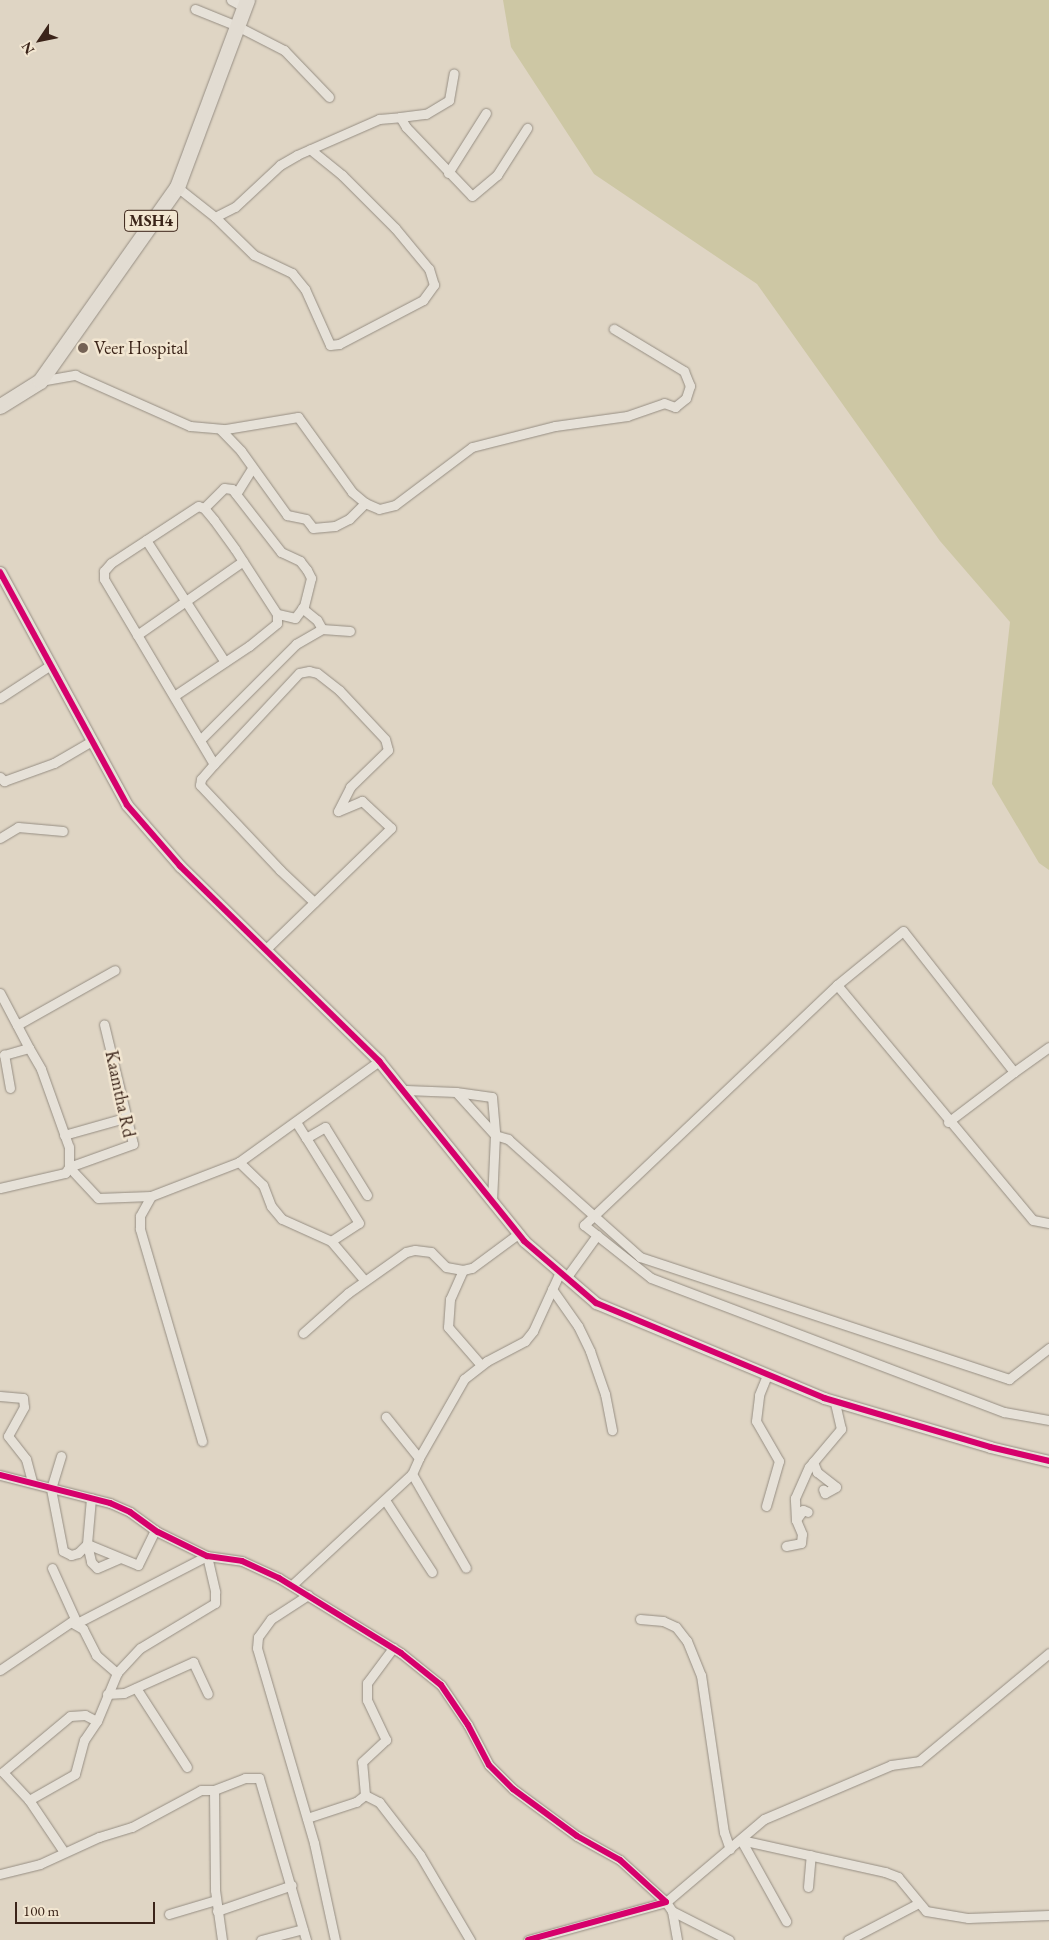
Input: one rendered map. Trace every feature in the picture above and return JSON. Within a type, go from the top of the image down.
[{"type":"main road","name":"MSH4","points":[[0,406],[40,381],[177,187],[237,26],[241,2]]},
{"type":"street","points":[[195,9],[237,26],[284,50],[330,97]]},
{"type":"street","points":[[215,217],[235,207],[280,165],[310,149],[379,119],[426,114],[449,100],[454,73]]},
{"type":"street","points":[[448,173],[486,113]]},
{"type":"street","points":[[400,117],[406,127],[472,196],[497,174],[527,128]]},
{"type":"street","points":[[177,187],[215,217],[254,255],[292,273],[305,289],[330,345],[338,344],[423,300],[434,285],[429,269],[373,205],[310,149]]},
{"type":"street","points":[[40,381],[75,375],[190,426],[220,428],[298,418],[352,492],[365,503],[379,509],[395,505],[472,447],[555,426],[627,416],[664,403],[675,406],[686,398],[690,386],[684,371],[614,328]]},
{"type":"street","points":[[220,428],[287,516],[306,519],[313,528],[335,526],[350,519],[365,503]]},
{"type":"street","points":[[236,494],[252,468]]},
{"type":"street","points":[[204,508],[224,488],[236,494],[281,552],[300,560],[307,570],[311,578],[302,608],[295,618],[278,614]]},
{"type":"street","points":[[174,696],[225,662],[277,623],[278,614],[243,561],[204,508],[198,506],[146,540],[104,571],[104,579],[214,764]]},
{"type":"street","points":[[146,540],[225,662]]},
{"type":"street","points":[[137,635],[243,561]]},
{"type":"street","points":[[0,572],[90,742],[126,805],[180,866],[266,949],[406,1090],[518,1234],[596,1303],[835,1402],[990,1447],[1049,1461]]},
{"type":"street","points":[[302,608],[317,620],[322,629]]},
{"type":"street","points":[[200,740],[296,644],[322,629],[350,631]]},
{"type":"street","points":[[0,698],[49,666]]},
{"type":"street","points":[[266,949],[391,828],[362,801],[338,811],[350,787],[388,750],[386,740],[339,690],[317,673],[308,671],[299,673],[201,779],[205,794],[314,902]]},
{"type":"street","points":[[0,777],[4,781],[54,763],[90,742]]},
{"type":"street","points":[[0,838],[18,827],[63,831]]},
{"type":"street","points":[[1014,1072],[903,931],[837,985],[584,1225],[650,1278],[1004,1412],[1049,1420]]},
{"type":"street","points":[[17,1025],[115,970]]},
{"type":"street","points":[[837,985],[948,1122],[1033,1220],[1049,1223]]},
{"type":"street","points":[[0,993],[41,1069],[64,1135],[71,1161],[70,1167],[98,1198],[151,1196],[239,1162],[379,1061]]},
{"type":"street","name":"Kaamtha Rd","points":[[0,1188],[65,1173],[70,1167],[133,1144],[128,1116],[104,1024]]},
{"type":"street","points":[[948,1122],[1049,1047]]},
{"type":"street","points":[[10,1088],[4,1055],[29,1048]]},
{"type":"street","points":[[406,1090],[456,1092],[492,1097],[495,1135],[492,1200]]},
{"type":"street","points":[[456,1092],[495,1135],[508,1139],[640,1257],[1009,1380],[1049,1348]]},
{"type":"street","points":[[64,1135],[128,1116]]},
{"type":"street","points":[[296,1122],[359,1223],[331,1241]]},
{"type":"street","points":[[306,1138],[325,1127],[367,1195]]},
{"type":"street","points":[[239,1162],[262,1185],[271,1206],[282,1219],[331,1241],[365,1280]]},
{"type":"street","points":[[151,1196],[140,1216],[140,1229],[202,1441]]},
{"type":"street","points":[[303,1333],[315,1319],[365,1280],[406,1252],[415,1250],[431,1252],[446,1267],[463,1270],[472,1268],[518,1234]]},
{"type":"street","points":[[292,1585],[412,1474],[419,1458],[464,1379],[481,1365],[525,1341],[533,1331],[552,1289],[597,1235]]},
{"type":"street","points":[[463,1270],[450,1300],[448,1327],[481,1365]]},
{"type":"street","points":[[552,1289],[578,1326],[590,1351],[606,1394],[612,1430]]},
{"type":"street","points":[[766,1506],[779,1461],[756,1421],[759,1395],[767,1375]]},
{"type":"street","points":[[0,1396],[23,1398],[24,1406],[8,1436],[26,1459],[32,1482]]},
{"type":"street","points":[[786,1546],[801,1543],[802,1534],[796,1520],[795,1498],[813,1462],[840,1429],[835,1402]]},
{"type":"street","points":[[386,1417],[419,1458]]},
{"type":"street","points":[[61,1456],[51,1489],[63,1551],[71,1555],[78,1553],[87,1544]]},
{"type":"street","points":[[813,1462],[818,1472],[836,1487],[825,1493],[822,1489]]},
{"type":"street","points":[[412,1474],[466,1568]]},
{"type":"street","points":[[0,1475],[91,1498],[130,1512],[155,1530],[206,1556],[242,1561],[292,1585],[393,1648],[441,1685],[468,1725],[489,1765],[513,1789],[577,1836],[620,1860],[666,1902],[672,1911],[677,1940]]},
{"type":"street","points":[[91,1498],[87,1544],[91,1562],[97,1568],[120,1558]]},
{"type":"street","points":[[385,1500],[432,1572]]},
{"type":"street","points":[[796,1520],[803,1510],[808,1512]]},
{"type":"street","points":[[87,1544],[138,1565],[155,1530]]},
{"type":"street","points":[[0,1670],[60,1626],[78,1623],[206,1556]]},
{"type":"street","points":[[29,1800],[75,1774],[84,1740],[97,1721],[117,1673],[140,1648],[214,1603],[206,1556]]},
{"type":"street","points":[[52,1568],[78,1623],[96,1655],[117,1673]]},
{"type":"street","points":[[308,1595],[271,1619],[258,1637],[257,1648],[307,1818],[335,1940]]},
{"type":"street","points":[[640,1619],[663,1621],[676,1627],[687,1641],[701,1676],[724,1832],[730,1849]]},
{"type":"street","points":[[365,1795],[362,1762],[386,1740],[367,1700],[367,1683],[393,1648]]},
{"type":"street","points":[[528,1940],[666,1902],[764,1819],[802,1800],[891,1765],[919,1761],[1049,1653]]},
{"type":"street","points":[[108,1694],[136,1688],[193,1662],[208,1694]]},
{"type":"street","points":[[136,1688],[186,1767]]},
{"type":"street","points":[[64,1852],[29,1800],[3,1772],[70,1716],[85,1715],[97,1721]]},
{"type":"street","points":[[0,1874],[40,1864],[99,1837],[132,1827],[201,1790],[214,1790],[245,1778],[259,1778],[292,1886],[306,1940]]},
{"type":"street","points":[[214,1790],[216,1900],[222,1940]]},
{"type":"street","points":[[307,1818],[356,1802],[365,1795]]},
{"type":"street","points":[[365,1795],[379,1802],[420,1855],[470,1940]]},
{"type":"street","points":[[741,1840],[898,1877],[917,1904],[926,1911],[968,1918],[1049,1915]]},
{"type":"street","points":[[741,1840],[786,1921]]},
{"type":"street","points":[[808,1887],[811,1855]]},
{"type":"street","points":[[217,1911],[292,1886]]},
{"type":"street","points":[[169,1914],[216,1900]]},
{"type":"street","points":[[848,1940],[917,1904]]},
{"type":"street","points":[[672,1911],[729,1940]]},
{"type":"street","points":[[260,1940],[303,1929]]},
{"type":"shaded area","points":[[503,0],[1049,0],[1049,870],[1039,863],[992,784],[1010,622],[940,541],[757,284],[594,174],[511,47]]},
{"type":"cycle path","points":[[0,572],[127,805],[180,866],[379,1061],[524,1241],[596,1303],[824,1398],[990,1447],[1049,1461]]},
{"type":"cycle path","points":[[0,1475],[110,1503],[130,1512],[158,1532],[207,1556],[242,1561],[279,1578],[401,1653],[441,1685],[468,1725],[489,1765],[513,1789],[577,1836],[620,1860],[666,1902],[528,1940]]},
{"type":"place","name":"Veer Hospital","points":[[83,348]]}]
